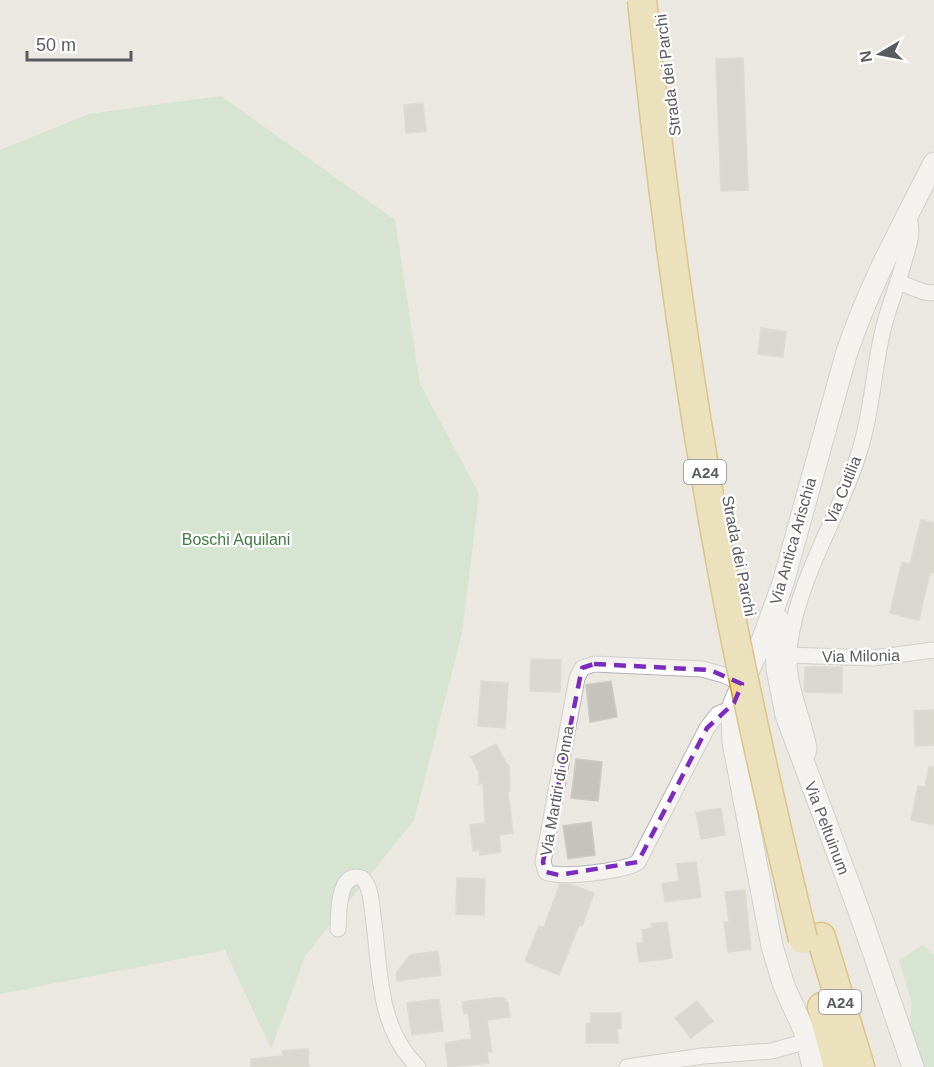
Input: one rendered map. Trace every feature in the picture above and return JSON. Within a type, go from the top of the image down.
[{"type":"highway","name":"Strada dei Parchi","points":[[642,0],[664,194],[697,422],[722,566],[748,695],[812,938],[860,1067]]},
{"type":"highway","name":"Strada dei Parchi","points":[[660,0],[694,279],[726,491],[838,1067]]},
{"type":"main road","name":"Via Antica Arischia","points":[[813,1067],[807,1041],[778,972],[772,946],[733,741],[732,713],[783,583],[848,349],[870,292],[934,163]]},
{"type":"main road","name":"Via Peltuinum","points":[[783,583],[776,641],[777,669],[783,706],[859,911],[913,1067]]},
{"type":"main road","points":[[732,713],[742,727],[761,732],[777,726],[783,706],[777,689],[766,680],[751,679],[742,684]]},
{"type":"street","name":"Via Cutilia","points":[[801,759],[808,753],[809,748],[790,682],[788,654],[792,626],[803,591],[858,456],[882,332],[910,234],[910,222],[907,216]]},
{"type":"street","points":[[898,282],[924,292],[934,293]]},
{"type":"street","name":"Via Milonia","points":[[788,654],[873,658],[934,650]]},
{"type":"street","name":"Via Martiri di Onna","points":[[732,713],[721,712],[707,728],[638,862],[627,868],[554,876],[546,872],[543,862],[577,678],[582,668],[594,664],[702,669],[724,675],[742,684]]},
{"type":"street","points":[[338,929],[342,890],[347,881],[359,877],[364,880],[369,891],[377,941],[379,978],[390,1026],[397,1041],[418,1067]]},
{"type":"street","points":[[627,1067],[703,1056],[772,1051],[807,1041]]},
{"type":"highlighted area","points":[[594,664],[710,670],[742,684],[734,703],[707,728],[638,862],[559,875],[546,872],[543,862],[582,668]]},
{"type":"green space","name":"Boschi Aquilani","points":[[221,96],[395,220],[420,384],[479,494],[462,633],[414,820],[305,956],[271,1049],[225,950],[0,994],[0,150],[89,114]]},
{"type":"green space","points":[[923,945],[934,955],[934,1067],[921,1067],[909,1035],[912,1003],[899,960]]},
{"type":"building","points":[[743,58],[748,190],[721,191],[716,59]]},
{"type":"building","points":[[423,103],[426,131],[406,133],[404,105]]},
{"type":"building","points":[[761,328],[786,332],[783,357],[758,354]]},
{"type":"building","points":[[921,520],[934,523],[934,573],[930,572],[919,620],[890,613],[902,562],[910,564]]},
{"type":"building","points":[[531,659],[561,660],[560,692],[530,691]]},
{"type":"building","points":[[805,667],[842,667],[842,693],[804,692]]},
{"type":"building","points":[[481,681],[508,683],[505,728],[478,726]]},
{"type":"building","points":[[611,681],[617,717],[590,722],[586,685]]},
{"type":"building","points":[[934,710],[934,745],[915,746],[914,711]]},
{"type":"building","points":[[496,744],[509,765],[510,791],[508,791],[513,833],[499,835],[501,852],[480,855],[479,850],[473,851],[470,825],[485,823],[483,783],[479,784],[479,772],[471,757]]},
{"type":"building","points":[[576,759],[602,762],[598,801],[571,798]]},
{"type":"building","points":[[929,767],[934,767],[934,825],[911,820],[918,786],[925,787]]},
{"type":"building","points":[[721,808],[725,835],[701,839],[696,812]]},
{"type":"building","points":[[591,822],[595,855],[568,859],[563,826]]},
{"type":"building","points":[[696,862],[701,897],[665,902],[662,884],[679,881],[677,864]]},
{"type":"building","points":[[457,878],[485,879],[484,915],[456,914]]},
{"type":"building","points":[[560,884],[570,884],[594,893],[582,926],[579,925],[559,975],[525,961],[539,926],[544,927]]},
{"type":"building","points":[[745,890],[751,949],[728,952],[724,922],[729,922],[725,892]]},
{"type":"building","points":[[667,922],[672,958],[639,962],[637,943],[643,943],[642,930],[652,928],[651,924]]},
{"type":"building","points":[[438,951],[441,975],[397,981],[396,973],[410,955]]},
{"type":"building","points":[[502,997],[508,1003],[510,1017],[487,1020],[492,1052],[487,1052],[489,1063],[448,1067],[445,1043],[472,1039],[468,1013],[464,1014],[462,1002]]},
{"type":"building","points":[[439,999],[443,1031],[412,1035],[407,1003]]},
{"type":"building","points":[[697,1001],[713,1021],[691,1038],[675,1018]]},
{"type":"building","points":[[591,1013],[621,1013],[621,1028],[617,1028],[618,1043],[586,1043],[586,1024],[591,1023]]},
{"type":"building","points":[[308,1049],[309,1067],[251,1067],[251,1059],[283,1056],[282,1051]]}]
